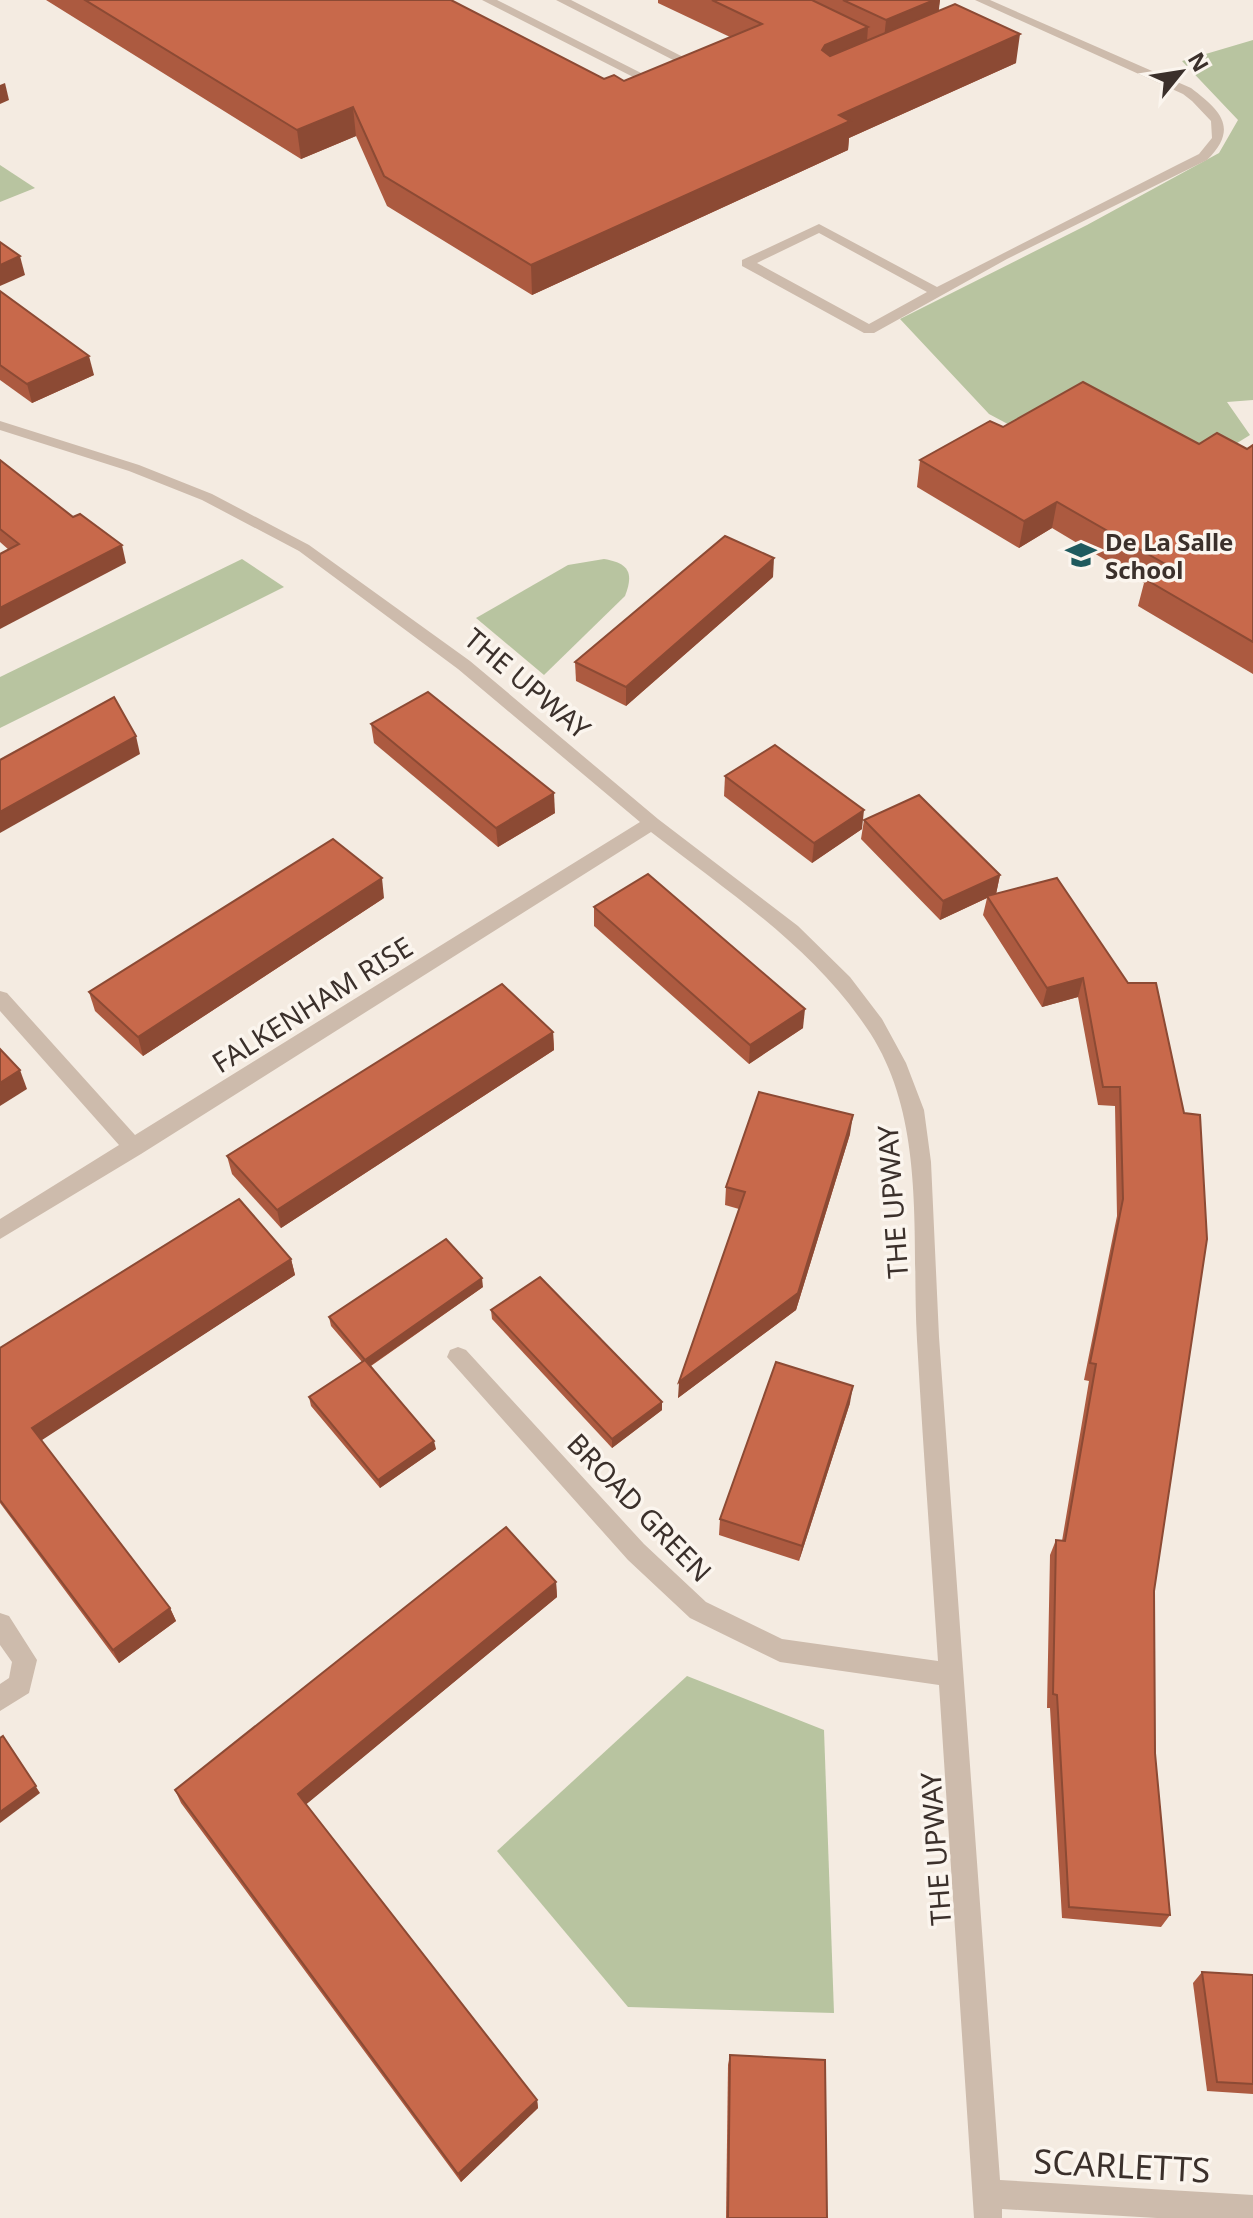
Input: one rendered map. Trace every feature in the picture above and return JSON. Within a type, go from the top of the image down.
[{"type":"street","points":[[488,0],[647,80],[689,63],[562,0]]},
{"type":"street","points":[[938,293],[819,228],[747,263],[869,330],[938,293],[1048,234],[1085,219],[1203,157],[1213,149],[1220,135],[1219,121],[1209,107],[1187,91],[981,0]]},
{"type":"street","name":"THE UPWAY","points":[[0,425],[134,468],[207,497],[304,548],[361,587],[464,665],[652,823],[791,931],[843,982],[875,1024],[896,1063],[914,1110],[921,1162],[928,1337],[987,2206]]},
{"type":"street","name":"FALKENHAM RISE","points":[[0,1230],[652,823]]},
{"type":"street","points":[[0,998],[134,1148]]},
{"type":"street","name":"BROAD GREEN","points":[[458,1357],[636,1552],[698,1610],[780,1650],[950,1675]]},
{"type":"street","points":[[0,1624],[25,1660],[20,1685],[0,1699]]},
{"type":"street","name":"SCARLETTS","points":[[987,2206],[1253,2209]]},
{"type":"green space","points":[[1253,40],[1253,400],[1227,402],[1250,435],[1197,468],[1030,436],[989,414],[900,319],[1087,225],[1219,153],[1238,120],[1182,61]]},
{"type":"green space","points":[[0,165],[35,188],[0,202]]},
{"type":"green space","points":[[242,559],[284,587],[0,728],[0,677]]},
{"type":"green space","points":[[604,559],[619,563],[627,570],[629,581],[625,596],[544,675],[476,618],[568,565]]},
{"type":"green space","points":[[687,1676],[824,1730],[834,2013],[628,2007],[497,1851]]},
{"type":"building","points":[[85,0],[451,0],[604,79],[614,75],[624,81],[762,24],[712,0],[812,0],[868,27],[825,45],[822,50],[830,56],[955,4],[1020,34],[839,115],[850,121],[531,265],[384,176],[353,107],[297,130]]},
{"type":"building","points":[[843,0],[934,0],[886,20]]},
{"type":"building","points":[[0,242],[20,256],[0,265]]},
{"type":"building","points":[[0,291],[89,356],[27,384],[0,365]]},
{"type":"building","points":[[1083,382],[1199,444],[1217,433],[1247,449],[1253,445],[1253,642],[1145,579],[1167,565],[1057,502],[1024,521],[920,460],[990,421],[1003,427]]},
{"type":"building","points":[[0,460],[73,517],[80,514],[122,545],[0,608],[0,554],[19,544],[0,529]]},
{"type":"building","points":[[725,536],[774,558],[626,687],[575,662]]},
{"type":"building","points":[[428,692],[554,793],[496,828],[371,724]]},
{"type":"building","points":[[114,697],[136,736],[0,812],[0,760]]},
{"type":"building","points":[[775,745],[864,810],[814,843],[725,776]]},
{"type":"building","points":[[919,795],[1000,875],[943,901],[864,820]]},
{"type":"building","points":[[333,839],[382,878],[138,1037],[89,992]]},
{"type":"building","points":[[648,874],[805,1009],[750,1045],[594,907]]},
{"type":"building","points":[[1057,878],[1128,983],[1156,983],[1184,1113],[1200,1115],[1207,1239],[1154,1591],[1155,1753],[1170,1915],[1069,1907],[1057,1695],[1053,1694],[1056,1540],[1065,1541],[1096,1364],[1090,1363],[1123,1199],[1120,1087],[1103,1087],[1083,978],[1047,988],[987,896]]},
{"type":"building","points":[[502,984],[553,1032],[277,1210],[227,1156]]},
{"type":"building","points":[[0,1049],[20,1070],[0,1083]]},
{"type":"building","points":[[759,1092],[853,1115],[798,1293],[679,1382],[745,1192],[726,1187]]},
{"type":"building","points":[[239,1199],[291,1259],[32,1428],[170,1608],[113,1650],[0,1500],[0,1348]]},
{"type":"building","points":[[446,1239],[482,1278],[365,1360],[329,1317]]},
{"type":"building","points":[[540,1277],[662,1402],[612,1439],[491,1310]]},
{"type":"building","points":[[365,1360],[434,1441],[378,1480],[309,1397]]},
{"type":"building","points":[[776,1362],[853,1386],[802,1546],[720,1519]]},
{"type":"building","points":[[506,1527],[556,1582],[298,1794],[537,2100],[458,2174],[175,1790]]},
{"type":"building","points":[[3,1736],[36,1786],[0,1812],[0,1738]]},
{"type":"building","points":[[1202,1972],[1253,1975],[1253,2084],[1217,2082]]},
{"type":"building","points":[[730,2055],[825,2060],[827,2218],[728,2218]]},
{"type":"place","name":"De La Salle School","points":[[1081,555]]}]
